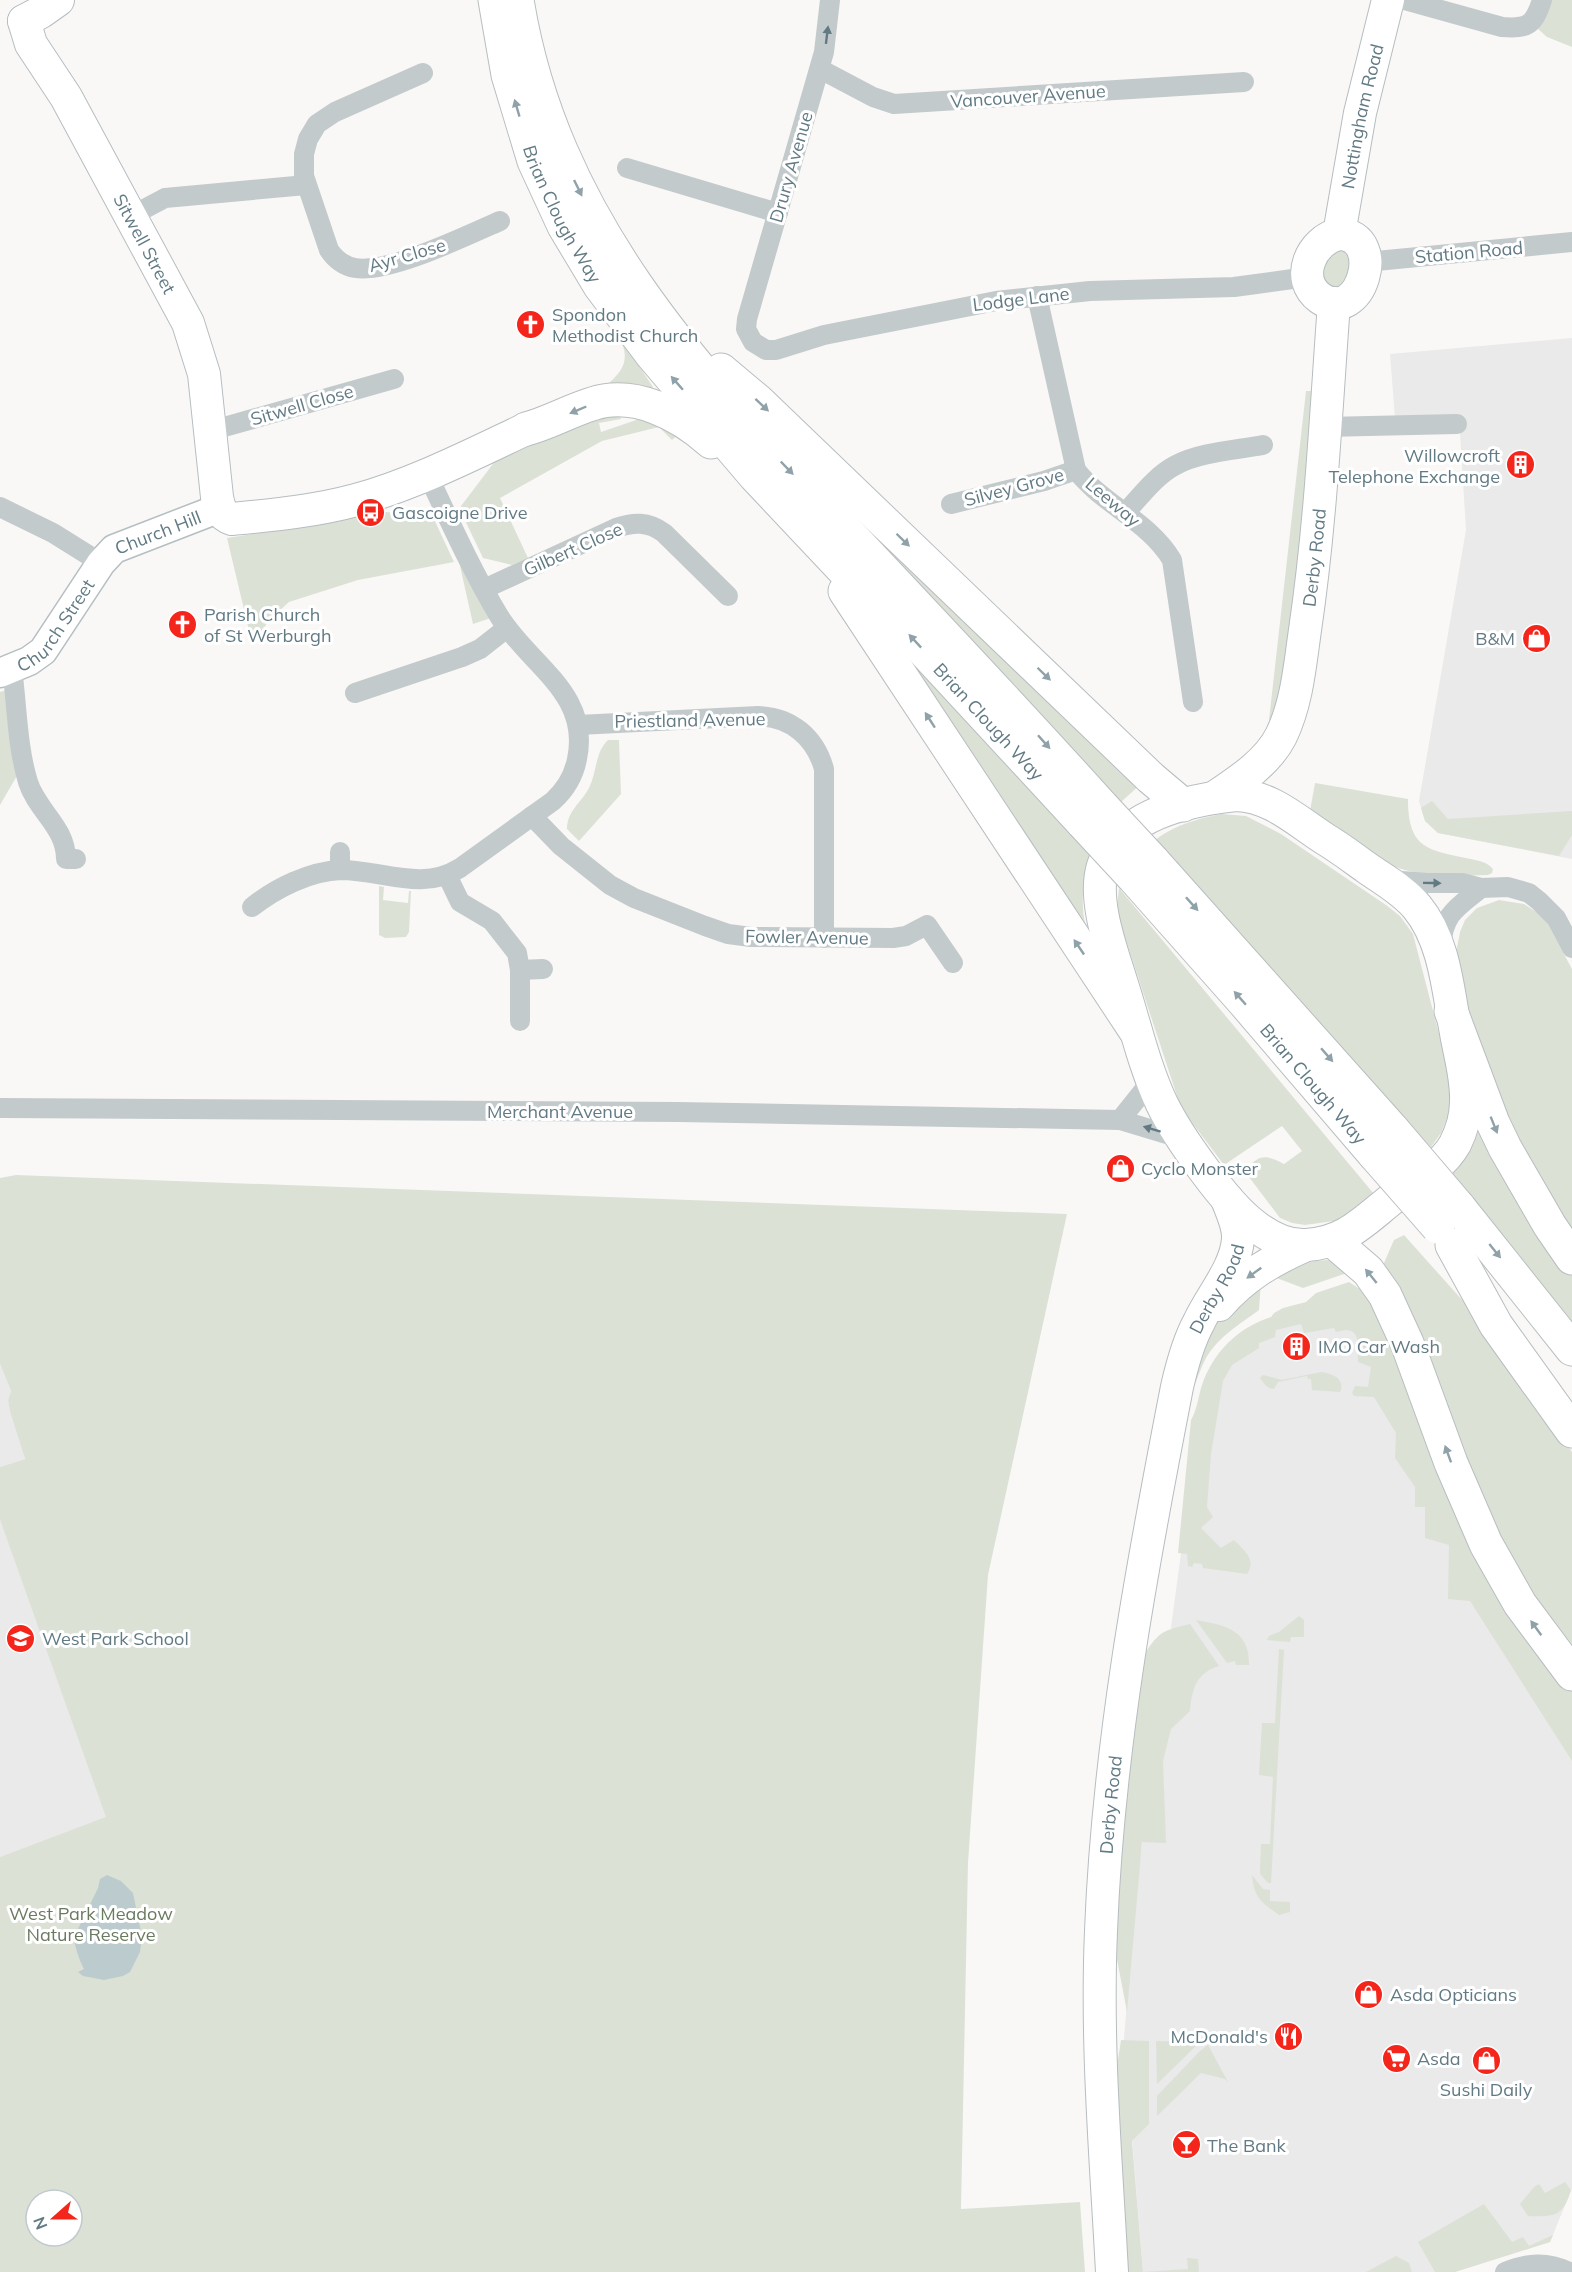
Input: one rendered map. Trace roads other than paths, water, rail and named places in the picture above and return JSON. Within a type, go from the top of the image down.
[{"type":"highway","name":"Brian Clough Way","points":[[495,0],[502,45],[516,106],[534,161],[564,226],[623,319],[755,476],[809,534],[1092,814],[1384,1143],[1449,1226],[1572,1396]]},
{"type":"highway","name":"Brian Clough Way","points":[[517,0],[536,85],[570,173],[590,213],[614,252],[716,390],[1007,701],[1092,814]]},
{"type":"highway","points":[[668,328],[692,344],[758,401],[1135,763],[1183,805]]},
{"type":"highway","points":[[526,429],[603,401],[632,401],[678,417],[755,476]]},
{"type":"highway","points":[[809,534],[1135,1030]]},
{"type":"highway","points":[[1451,1011],[1493,1123],[1505,1148],[1550,1226],[1572,1258]]},
{"type":"highway","name":"Brian Clough Way","points":[[1449,1226],[1572,1349]]},
{"type":"highway","points":[[1449,1226],[1496,1325],[1572,1431]]},
{"type":"highway","points":[[1319,1243],[1368,1271],[1385,1295],[1407,1342],[1451,1463],[1486,1544],[1520,1604],[1572,1674]]},
{"type":"main road","points":[[12,17],[41,12],[58,0]]},
{"type":"main road","name":"Nottingham Road","points":[[1339,234],[1360,113],[1388,0]]},
{"type":"main road","name":"Sitwell Street","points":[[12,17],[66,97],[180,306],[191,331],[204,374],[220,508]]},
{"type":"main road","points":[[1339,234],[1348,235],[1356,240],[1362,247],[1366,262],[1364,278],[1359,289],[1350,299],[1334,303],[1327,302],[1316,294],[1307,277],[1312,252],[1321,242],[1339,234]]},
{"type":"main road","name":"Derby Road","points":[[1283,809],[1278,794],[1276,771],[1280,738],[1297,687],[1310,596],[1334,303]]},
{"type":"main road","points":[[220,508],[226,517],[232,519],[313,509],[373,495],[526,429]]},
{"type":"main road","name":"Derby Road","points":[[1215,797],[1243,779],[1280,738]]},
{"type":"main road","name":"Derby Road","points":[[1189,1345],[1210,1315],[1242,1281],[1276,1259],[1352,1231],[1439,1163],[1453,1147],[1464,1122],[1466,1102],[1466,1081],[1441,954],[1424,916],[1409,898],[1283,809],[1246,796],[1215,797]]},
{"type":"main road","points":[[1215,797],[1155,814],[1116,841],[1103,867],[1101,891],[1103,915],[1135,1030],[1152,1080],[1163,1106],[1183,1139],[1226,1197],[1252,1224],[1292,1245],[1319,1243]]},
{"type":"main road","name":"Derby Road","points":[[1112,2272],[1102,2103],[1101,1932],[1107,1832],[1116,1744],[1138,1599],[1177,1387],[1198,1323],[1232,1261],[1237,1245],[1238,1231],[1226,1197]]},
{"type":"street","name":"Drury Avenue","points":[[747,332],[747,319],[820,69],[831,0]]},
{"type":"street","points":[[1405,0],[1502,27],[1515,28],[1527,26],[1537,17],[1542,0]]},
{"type":"street","name":"Vancouver Avenue","points":[[820,69],[873,98],[894,104],[1244,82]]},
{"type":"street","name":"Ayr Close","points":[[415,81],[335,112],[317,124],[307,125],[303,170],[329,250],[337,260],[350,267],[366,268],[423,254],[488,220]]},
{"type":"street","points":[[627,168],[778,213]]},
{"type":"street","points":[[131,216],[165,198],[306,185]]},
{"type":"street","name":"Station Road","points":[[1366,262],[1572,242]]},
{"type":"street","name":"Lodge Lane","points":[[747,332],[750,339],[759,346],[776,350],[824,335],[938,311],[1037,296],[1090,291],[1234,287],[1307,277]]},
{"type":"street","name":"Leeway","points":[[1037,296],[1076,470],[1162,545],[1172,560],[1193,702]]},
{"type":"street","name":"Sitwell Close","points":[[210,431],[394,379]]},
{"type":"street","points":[[1325,427],[1457,424]]},
{"type":"street","points":[[1125,513],[1160,477],[1176,465],[1203,456],[1263,445]]},
{"type":"street","name":"Silvey Grove","points":[[951,504],[1044,481],[1076,470]]},
{"type":"street","points":[[252,907],[288,885],[324,873],[340,861],[418,880],[447,875],[556,799],[571,778],[579,752],[578,725],[571,703],[562,688],[507,628],[484,589],[427,473]]},
{"type":"street","points":[[0,507],[53,533],[101,563]]},
{"type":"street","name":"Church Hill","points":[[101,563],[121,545],[220,508]]},
{"type":"street","name":"Gilbert Close","points":[[484,589],[616,528],[636,523],[653,526],[664,532],[715,591]]},
{"type":"street","name":"Church Street","points":[[6,671],[34,658],[43,651],[101,563]]},
{"type":"street","points":[[361,685],[475,652],[507,628]]},
{"type":"street","points":[[6,671],[28,785],[36,801],[59,831],[65,846],[66,859],[76,859]]},
{"type":"street","name":"Priestland Avenue","points":[[578,725],[758,716],[781,720],[798,729],[813,743],[824,769],[824,938]]},
{"type":"street","name":"Fowler Avenue","points":[[532,816],[577,859],[610,885],[634,898],[728,934],[752,938],[893,938],[906,936],[927,925],[952,963]]},
{"type":"street","points":[[447,875],[460,902],[496,924],[517,953],[520,970],[520,1021]]},
{"type":"street","points":[[1383,880],[1427,884],[1462,883],[1481,888],[1508,887],[1529,893],[1556,918],[1572,948]]},
{"type":"street","points":[[1441,954],[1442,932],[1448,917],[1460,904],[1481,888]]},
{"type":"street","points":[[520,970],[543,969]]},
{"type":"street","points":[[1120,1120],[1152,1080]]},
{"type":"street","name":"Merchant Avenue","points":[[0,1108],[678,1112],[1120,1120],[1183,1139]]},
{"type":"street","points":[[1505,2272],[1522,2265],[1542,2264],[1569,2272]]},
{"type":"place","name":"Spondon Methodist Church","points":[[531,324]]},
{"type":"place","name":"Willowcroft Telephone Exchange","points":[[1521,465]]},
{"type":"place","name":"Gascoigne Drive","points":[[371,512]]},
{"type":"place","name":"Parish Church of St Werburgh","points":[[183,624]]},
{"type":"place","name":"B&M","points":[[1536,638]]},
{"type":"place","name":"Cyclo Monster","points":[[1120,1168]]},
{"type":"place","name":"IMO Car Wash","points":[[1297,1346]]},
{"type":"place","name":"West Park School","points":[[21,1638]]},
{"type":"place","name":"Asda Opticians","points":[[1369,1994]]},
{"type":"place","name":"McDonald's","points":[[1289,2036]]},
{"type":"place","name":"Asda","points":[[1396,2058]]},
{"type":"place","name":"Sushi Daily","points":[[1486,2060]]},
{"type":"place","name":"The Bank","points":[[1186,2145]]},
{"type":"park label","name":"West Park Meadow Nature Reserve","points":[[91,1923]]}]
